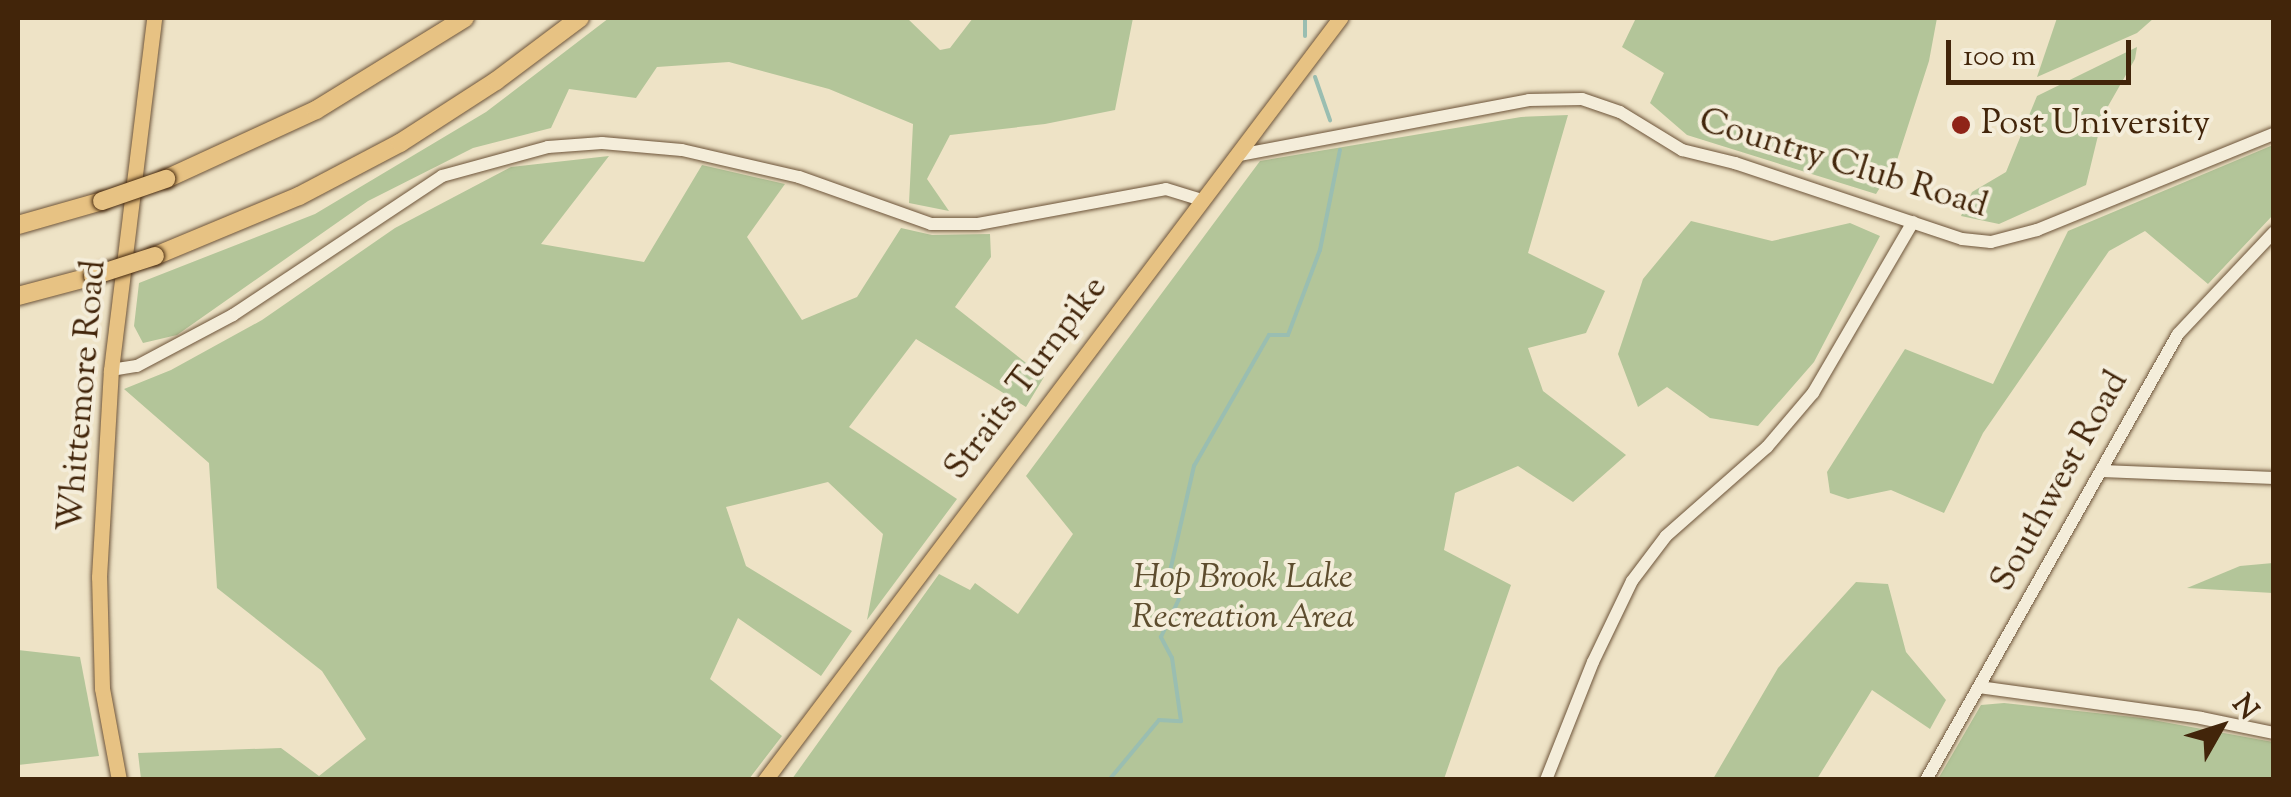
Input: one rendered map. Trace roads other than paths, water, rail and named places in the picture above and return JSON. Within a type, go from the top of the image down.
[{"type":"highway","points":[[18,226],[166,178],[316,110],[465,18]]},
{"type":"highway","points":[[18,296],[155,256],[299,196],[400,143],[496,81],[580,18]]},
{"type":"main road","name":"Whittemore Road","points":[[119,780],[102,688],[99,577],[111,370],[154,18]]},
{"type":"main road","name":"Straits Turnpike","points":[[764,780],[1340,18]]},
{"type":"street","name":"Country Club Road","points":[[1239,155],[1560,97],[1595,102],[1630,116],[1682,150],[1973,241],[2006,240],[2274,134]]},
{"type":"street","points":[[111,370],[137,366],[191,340],[442,176],[548,147],[602,143],[682,150],[799,177],[931,224],[978,224],[1166,189],[1200,199]]},
{"type":"street","points":[[1546,780],[1592,662],[1632,581],[1666,536],[1767,447],[1814,394],[1913,222]]},
{"type":"street","name":"Southwest Road","points":[[1926,780],[2178,334],[2274,232]]},
{"type":"street","points":[[2102,471],[2274,478]]},
{"type":"street","points":[[1979,688],[2201,718],[2274,733]]},
{"type":"waterway","points":[[1305,18],[1305,36]]},
{"type":"waterway","points":[[1315,77],[1330,120]]},
{"type":"waterway","points":[[1109,780],[1159,720],[1181,721],[1172,658],[1161,637],[1179,599],[1169,576],[1194,466],[1269,335],[1288,335],[1320,250],[1340,150]]},
{"type":"place","name":"Post University","points":[[1961,125]]},
{"type":"park label","name":"Hop Brook Lake Recreation Area","points":[[1243,599]]}]
